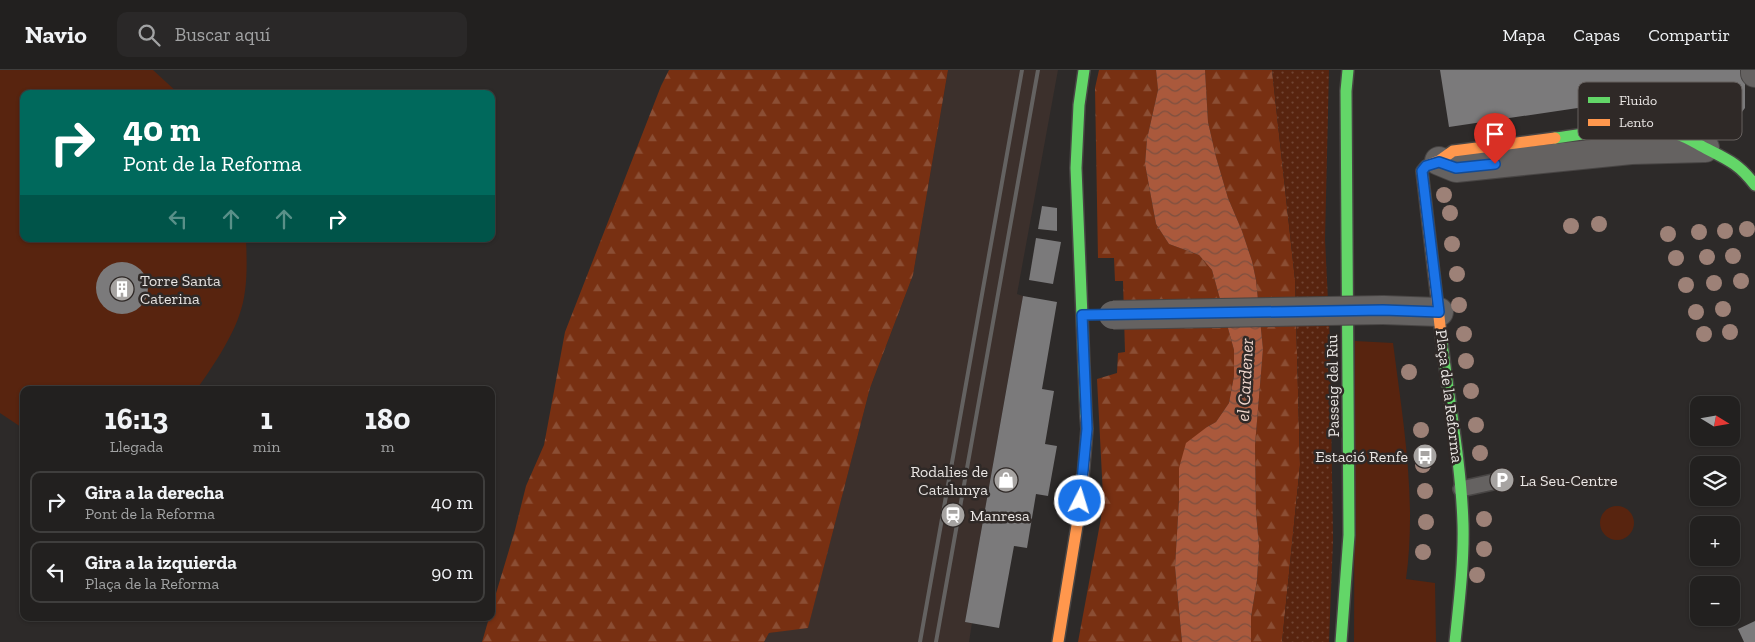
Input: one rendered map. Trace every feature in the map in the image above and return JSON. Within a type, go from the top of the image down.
[{"type":"street","points":[[1058,642],[1080,501],[1087,429],[1076,168],[1084,70]]},
{"type":"street","name":"Passeig del Riu","points":[[1341,642],[1349,535],[1346,255],[1346,91],[1348,70]]},
{"type":"street","name":"Plaça de la Reforma","points":[[1455,642],[1464,525],[1458,454],[1443,355],[1422,171],[1426,166],[1439,162],[1456,168],[1631,150],[1705,148],[1735,162],[1744,170],[1755,185]]},
{"type":"street","points":[[1082,315],[1383,310],[1439,312]]},
{"type":"lane","points":[[1461,489],[1502,480]]},
{"type":"shaded area","points":[[0,70],[153,70],[175,90],[20,90],[20,242],[246,242],[247,268],[242,307],[231,334],[199,386],[20,386],[20,426],[0,413]]},
{"type":"shaded area","points":[[948,70],[1058,70],[1017,294],[1023,296],[965,622],[972,623],[969,642],[764,642],[769,633],[808,627],[870,388],[913,275]]},
{"type":"shaded area","points":[[1272,70],[1329,70],[1325,239],[1330,343],[1333,540],[1329,642],[1282,642],[1300,465],[1295,280]]},
{"type":"shaded area","points":[[1355,341],[1393,343],[1409,490],[1410,520],[1406,579],[1435,583],[1436,642],[1354,642]]},
{"type":"shaded area","points":[[1617,506],[1624,507],[1629,511],[1633,516],[1633,530],[1629,535],[1624,539],[1617,540],[1610,539],[1605,535],[1601,530],[1600,523],[1601,516],[1605,511],[1610,507]]},
{"type":"green space","points":[[669,70],[948,70],[913,275],[870,388],[808,628],[769,633],[764,642],[482,642],[488,621],[495,621],[495,597],[526,486],[544,445],[565,332],[661,86]]},
{"type":"green space","points":[[1099,70],[1156,70],[1158,90],[1147,139],[1145,164],[1156,224],[1169,244],[1199,255],[1212,270],[1234,350],[1234,376],[1229,403],[1216,422],[1207,427],[1179,468],[1175,567],[1182,642],[1078,642],[1101,518],[1103,496],[1097,379],[1117,373],[1118,353],[1125,352],[1123,281],[1115,281],[1114,258],[1098,258],[1095,88]]},
{"type":"green space","points":[[1205,70],[1272,70],[1295,280],[1300,465],[1282,642],[1251,642],[1251,617],[1257,580],[1259,546],[1256,513],[1255,445],[1263,349],[1256,280],[1252,261],[1228,198],[1208,122]]},
{"type":"water","name":"el Cardener","points":[[1156,70],[1205,70],[1208,122],[1216,157],[1228,198],[1252,261],[1256,280],[1263,349],[1255,445],[1256,513],[1259,546],[1257,580],[1251,617],[1251,642],[1182,642],[1175,567],[1179,468],[1186,443],[1216,422],[1229,403],[1234,376],[1234,350],[1212,270],[1199,255],[1169,244],[1156,224],[1145,164],[1147,139],[1158,90]]},
{"type":"building","points":[[1440,70],[1745,70],[1745,108],[1742,112],[1742,82],[1578,82],[1578,108],[1449,127]]},
{"type":"building","points":[[1042,206],[1057,208],[1057,231],[1038,229]]},
{"type":"building","points":[[1036,238],[1061,242],[1053,284],[1029,280]]},
{"type":"building","name":"Torre Santa Caterina","points":[[122,262],[132,264],[140,270],[146,278],[148,288],[146,298],[140,306],[132,312],[122,314],[112,312],[104,306],[98,298],[96,288],[98,278],[104,270],[112,264]]},
{"type":"building","name":"Manresa","points":[[1023,296],[1057,302],[1042,389],[1054,391],[1045,444],[1057,446],[1048,496],[1036,494],[1027,548],[1014,546],[999,628],[965,622]]},
{"type":"building","points":[[1755,621],[1755,642],[1744,642],[1738,629]]},
{"type":"railway","points":[[920,642],[1022,70]]},
{"type":"railway","points":[[936,642],[1038,70]]},
{"type":"traffic: fast","points":[[1084,70],[1079,105],[1076,168],[1086,416]]},
{"type":"traffic: fast","points":[[1341,642],[1349,535],[1346,91],[1348,70]]},
{"type":"traffic: fast","points":[[1555,138],[1578,135]]},
{"type":"traffic: fast","points":[[1690,140],[1734,164],[1755,185]]},
{"type":"traffic: fast","points":[[1441,334],[1462,500],[1462,568],[1455,642]]},
{"type":"traffic: slow","points":[[1441,334],[1422,171],[1426,166],[1439,161],[1453,151],[1555,138]]},
{"type":"traffic: slow","points":[[1058,642],[1081,501],[1087,429],[1086,416]]},
{"type":"place","name":"Torre Santa Caterina","points":[[122,289]]},
{"type":"place","name":"Estació Renfe","points":[[1425,456]]},
{"type":"place","name":"Rodalies de Catalunya","points":[[1006,480]]},
{"type":"place","name":"La Seu-Centre","points":[[1502,480]]},
{"type":"place","name":"Manresa","points":[[953,515]]},
{"type":"route","points":[[1080,501],[1087,429],[1082,315],[1383,310],[1439,312],[1422,171],[1426,166],[1439,162],[1456,168],[1495,164]]}]
